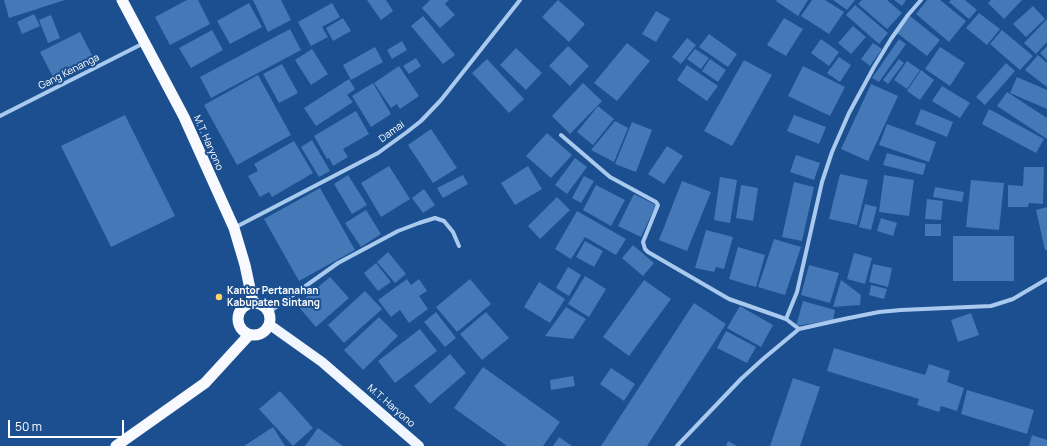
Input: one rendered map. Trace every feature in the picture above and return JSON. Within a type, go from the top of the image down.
[{"type":"highway","name":"M.T. Haryono","points":[[122,0],[184,117],[234,228],[254,303]]},
{"type":"highway","points":[[254,303],[266,307],[271,319],[267,330],[262,334],[255,336],[243,332],[239,326],[238,320],[242,308],[247,304],[254,303]]},
{"type":"highway","points":[[116,446],[205,383],[249,335]]},
{"type":"main road","name":"M.T. Haryono","points":[[270,325],[322,362],[419,446]]},
{"type":"street","name":"Damai","points":[[234,228],[378,153],[408,132],[440,100],[520,0]]},
{"type":"street","points":[[786,319],[797,292],[822,182],[835,146],[849,113],[880,56],[921,0]]},
{"type":"street","name":"Gang Kenanga","points":[[0,116],[144,43]]},
{"type":"street","points":[[561,135],[610,177],[658,204],[643,242],[645,249],[648,252],[729,299],[786,319],[799,330]]},
{"type":"street","points":[[269,312],[338,263],[398,231],[419,223],[434,218],[444,221],[453,232],[459,246]]},
{"type":"street","points":[[677,446],[741,380],[799,330],[878,312],[991,306],[1013,299],[1047,279]]},
{"type":"building","points":[[4,0],[65,0],[9,18]]},
{"type":"building","points":[[187,0],[198,0],[210,24],[170,45],[155,17]]},
{"type":"building","points":[[253,0],[281,0],[291,20],[268,32]]},
{"type":"building","points":[[367,0],[386,0],[393,11],[381,20]]},
{"type":"building","points":[[430,0],[449,0],[445,4],[455,15],[440,28],[422,8]]},
{"type":"building","points":[[558,0],[585,24],[569,42],[542,17]]},
{"type":"building","points":[[808,0],[798,16],[776,1]]},
{"type":"building","points":[[812,0],[825,0],[844,12],[829,34],[801,16]]},
{"type":"building","points":[[833,0],[855,0],[847,10]]},
{"type":"building","points":[[862,0],[887,0],[902,13],[887,29],[858,4]]},
{"type":"building","points":[[894,0],[906,0],[902,6]]},
{"type":"building","points":[[927,0],[940,0],[966,21],[949,42],[916,14]]},
{"type":"building","points":[[951,0],[965,0],[977,10],[969,19],[949,2]]},
{"type":"building","points":[[991,0],[1022,0],[1004,19],[988,3]]},
{"type":"building","points":[[249,3],[262,27],[230,44],[217,21]]},
{"type":"building","points":[[332,3],[340,17],[322,27],[328,37],[311,46],[298,22]]},
{"type":"building","points":[[855,5],[888,33],[879,44],[846,15]]},
{"type":"building","points":[[1033,6],[1045,19],[1026,37],[1013,24]]},
{"type":"building","points":[[656,11],[670,19],[656,42],[642,34]]},
{"type":"building","points":[[979,13],[1000,29],[987,45],[966,28]]},
{"type":"building","points":[[34,14],[40,26],[22,34],[17,22]]},
{"type":"building","points":[[51,15],[60,38],[48,43],[39,20]]},
{"type":"building","points":[[423,16],[455,55],[443,64],[411,26]]},
{"type":"building","points":[[910,16],[940,40],[927,56],[897,33]]},
{"type":"building","points":[[343,18],[351,31],[333,41],[326,28]]},
{"type":"building","points":[[784,18],[803,29],[786,56],[767,45]]},
{"type":"building","points":[[1047,19],[1047,42],[1036,54],[1024,43]]},
{"type":"building","points":[[853,26],[866,37],[851,54],[838,43]]},
{"type":"building","points":[[290,29],[301,50],[211,98],[200,77]]},
{"type":"building","points":[[212,30],[223,50],[191,68],[179,48]]},
{"type":"building","points":[[1002,30],[1033,56],[1020,70],[990,44]]},
{"type":"building","points":[[80,32],[93,57],[53,77],[40,52]]},
{"type":"building","points":[[709,34],[737,54],[728,67],[699,47]]},
{"type":"building","points":[[687,38],[696,45],[681,64],[672,57]]},
{"type":"building","points":[[821,39],[839,52],[829,66],[811,53]]},
{"type":"building","points":[[899,39],[906,44],[879,82],[872,78]]},
{"type":"building","points":[[402,41],[407,50],[392,59],[387,50]]},
{"type":"building","points":[[627,43],[650,61],[617,101],[594,83]]},
{"type":"building","points":[[873,43],[882,49],[870,66],[861,59]]},
{"type":"building","points":[[568,46],[589,66],[570,86],[549,66]]},
{"type":"building","points":[[1047,46],[1047,60],[1040,53]]},
{"type":"building","points":[[375,47],[383,62],[351,80],[343,65]]},
{"type":"building","points":[[940,47],[965,63],[950,86],[925,69]]},
{"type":"building","points":[[516,48],[542,73],[526,90],[500,65]]},
{"type":"building","points":[[312,49],[328,74],[311,85],[295,60]]},
{"type":"building","points":[[695,49],[709,58],[701,69],[687,59]]},
{"type":"building","points":[[1038,55],[1047,63],[1047,87],[1025,70]]},
{"type":"building","points":[[839,57],[851,65],[840,82],[827,73]]},
{"type":"building","points":[[416,58],[421,66],[409,74],[403,66]]},
{"type":"building","points":[[487,59],[524,99],[509,113],[472,73]]},
{"type":"building","points":[[710,59],[726,70],[718,82],[702,71]]},
{"type":"building","points":[[899,59],[904,63],[888,84],[883,80]]},
{"type":"building","points":[[744,60],[772,75],[732,146],[704,131]]},
{"type":"building","points":[[907,61],[920,70],[907,89],[894,80]]},
{"type":"building","points":[[1006,63],[1015,71],[985,105],[976,97]]},
{"type":"building","points":[[282,64],[298,93],[279,103],[263,74]]},
{"type":"building","points":[[687,65],[718,86],[707,101],[677,80]]},
{"type":"building","points":[[399,66],[419,96],[400,109],[397,104],[391,108],[374,83]]},
{"type":"building","points":[[803,66],[845,87],[830,116],[788,96]]},
{"type":"building","points":[[921,70],[934,80],[920,100],[907,91]]},
{"type":"building","points":[[258,75],[291,135],[237,165],[204,105]]},
{"type":"building","points":[[1017,77],[1047,90],[1047,109],[1010,93]]},
{"type":"building","points":[[349,79],[355,89],[347,95],[353,102],[316,126],[304,108]]},
{"type":"building","points":[[373,83],[391,114],[371,127],[352,96]]},
{"type":"building","points":[[583,83],[602,101],[570,134],[552,116]]},
{"type":"building","points":[[871,84],[898,96],[868,161],[841,149]]},
{"type":"building","points":[[942,86],[970,103],[960,118],[932,101]]},
{"type":"building","points":[[1007,92],[1047,118],[1047,139],[997,106]]},
{"type":"building","points":[[598,106],[614,119],[593,145],[577,132]]},
{"type":"building","points":[[921,109],[953,122],[947,137],[915,124]]},
{"type":"building","points":[[989,109],[1044,139],[1036,153],[982,124]]},
{"type":"building","points":[[356,111],[369,134],[343,149],[348,157],[333,166],[329,158],[327,159],[314,136]]},
{"type":"building","points":[[125,115],[175,216],[111,247],[61,146]]},
{"type":"building","points":[[794,115],[826,127],[819,144],[787,131]]},
{"type":"building","points":[[615,121],[628,128],[614,162],[591,150]]},
{"type":"building","points":[[632,122],[652,130],[636,172],[615,164]]},
{"type":"building","points":[[887,124],[936,142],[929,162],[879,145]]},
{"type":"building","points":[[431,129],[457,168],[433,183],[408,145]]},
{"type":"building","points":[[547,133],[572,155],[551,178],[526,156]]},
{"type":"building","points":[[312,140],[330,171],[319,177],[301,147]]},
{"type":"building","points":[[294,141],[313,173],[272,197],[269,192],[260,197],[248,176],[258,171],[254,164]]},
{"type":"building","points":[[667,146],[683,156],[664,184],[648,174]]},
{"type":"building","points":[[887,153],[926,164],[923,175],[883,165]]},
{"type":"building","points":[[796,155],[820,163],[814,180],[790,172]]},
{"type":"building","points":[[575,158],[587,167],[567,194],[555,185]]},
{"type":"building","points":[[389,166],[410,199],[381,217],[361,183]]},
{"type":"building","points":[[528,166],[542,189],[515,205],[501,183]]},
{"type":"building","points":[[1024,167],[1044,167],[1043,204],[1029,203],[1028,207],[1008,207],[1008,185],[1023,186]]},
{"type":"building","points":[[840,174],[868,180],[857,225],[829,219]]},
{"type":"building","points":[[348,175],[367,205],[352,214],[334,184]]},
{"type":"building","points":[[463,175],[468,184],[443,198],[437,188]]},
{"type":"building","points":[[884,175],[914,180],[909,216],[879,212]]},
{"type":"building","points":[[584,176],[594,181],[581,203],[572,198]]},
{"type":"building","points":[[720,177],[737,180],[730,223],[714,220]]},
{"type":"building","points":[[971,180],[1004,183],[999,230],[966,227]]},
{"type":"building","points":[[682,181],[711,192],[687,251],[659,240]]},
{"type":"building","points":[[794,182],[814,187],[802,241],[782,237]]},
{"type":"building","points":[[596,185],[625,200],[611,226],[583,210]]},
{"type":"building","points":[[741,185],[758,188],[753,221],[736,218]]},
{"type":"building","points":[[935,187],[964,192],[962,202],[933,197]]},
{"type":"building","points":[[320,188],[355,250],[299,281],[264,219]]},
{"type":"building","points":[[424,189],[435,205],[423,213],[412,198]]},
{"type":"building","points":[[634,194],[656,205],[641,237],[618,226]]},
{"type":"building","points":[[557,197],[570,210],[540,239],[528,226]]},
{"type":"building","points":[[927,199],[943,201],[941,220],[925,219]]},
{"type":"building","points":[[865,204],[877,207],[871,230],[859,227]]},
{"type":"building","points":[[1047,207],[1047,250],[1045,250],[1036,210]]},
{"type":"building","points":[[366,210],[381,234],[361,247],[345,223]]},
{"type":"building","points":[[577,211],[626,239],[616,255],[585,237],[571,259],[555,249]]},
{"type":"building","points":[[881,218],[897,223],[893,236],[877,231]]},
{"type":"building","points":[[925,224],[941,224],[941,236],[925,236]]},
{"type":"building","points":[[706,230],[733,237],[724,269],[716,267],[714,272],[695,268]]},
{"type":"building","points":[[953,236],[1014,236],[1014,281],[953,281]]},
{"type":"building","points":[[774,239],[801,247],[785,295],[758,287]]},
{"type":"building","points":[[585,241],[603,251],[594,267],[576,257]]},
{"type":"building","points":[[633,245],[654,263],[643,276],[622,258]]},
{"type":"building","points":[[738,247],[765,255],[756,287],[729,279]]},
{"type":"building","points":[[388,252],[406,274],[395,283],[377,262]]},
{"type":"building","points":[[854,253],[872,258],[865,284],[847,279]]},
{"type":"building","points":[[376,263],[391,282],[378,291],[364,273]]},
{"type":"building","points":[[873,264],[892,268],[888,287],[869,282]]},
{"type":"building","points":[[809,265],[839,273],[830,303],[801,295]]},
{"type":"building","points":[[568,267],[581,275],[569,296],[556,288]]},
{"type":"building","points":[[585,276],[606,289],[589,317],[568,304]]},
{"type":"building","points":[[330,277],[349,298],[316,327],[297,305]]},
{"type":"building","points":[[407,279],[411,285],[419,279],[427,291],[419,296],[428,309],[409,323],[400,310],[391,317],[378,300]]},
{"type":"building","points":[[470,279],[491,304],[457,332],[436,307]]},
{"type":"building","points":[[644,280],[671,299],[629,356],[603,337]]},
{"type":"building","points":[[841,280],[861,295],[860,305],[833,307]]},
{"type":"building","points":[[539,282],[565,299],[550,323],[524,307]]},
{"type":"building","points":[[871,285],[887,289],[884,299],[869,295]]},
{"type":"building","points":[[365,291],[382,309],[344,343],[328,325]]},
{"type":"building","points":[[803,301],[835,310],[833,320],[796,326]]},
{"type":"building","points":[[694,303],[726,324],[647,446],[601,446]]},
{"type":"building","points":[[740,306],[773,325],[761,347],[727,328]]},
{"type":"building","points":[[566,307],[586,319],[573,339],[545,336]]},
{"type":"building","points":[[436,312],[456,338],[445,347],[424,322]]},
{"type":"building","points":[[486,312],[509,338],[482,360],[460,334]]},
{"type":"building","points":[[971,313],[979,335],[958,342],[951,320]]},
{"type":"building","points":[[379,317],[398,336],[363,370],[344,350]]},
{"type":"building","points":[[420,329],[437,351],[395,383],[378,361]]},
{"type":"building","points":[[726,331],[756,347],[747,363],[717,348]]},
{"type":"building","points":[[834,348],[925,375],[929,364],[950,371],[947,382],[964,388],[957,411],[941,406],[939,412],[917,405],[919,399],[827,371]]},
{"type":"building","points":[[450,354],[466,373],[430,404],[414,386]]},
{"type":"building","points":[[483,367],[560,422],[543,446],[507,446],[454,408]]},
{"type":"building","points":[[611,368],[635,384],[624,401],[600,384]]},
{"type":"building","points":[[573,376],[575,386],[551,390],[550,380]]},
{"type":"building","points":[[793,378],[820,387],[800,446],[770,446]]},
{"type":"building","points":[[967,390],[1034,410],[1027,434],[961,414]]},
{"type":"building","points":[[280,391],[313,428],[293,446],[259,409]]},
{"type":"building","points":[[273,427],[285,446],[244,446]]},
{"type":"building","points":[[318,428],[343,446],[305,446]]},
{"type":"building","points":[[1032,435],[1047,440],[1047,446],[1029,446]]},
{"type":"building","points":[[559,437],[572,446],[553,446]]},
{"type":"building","points":[[728,441],[737,446],[726,446]]},
{"type":"place","name":"Kantor Pertanahan Kabupaten Sintang","points":[[219,297]]}]
